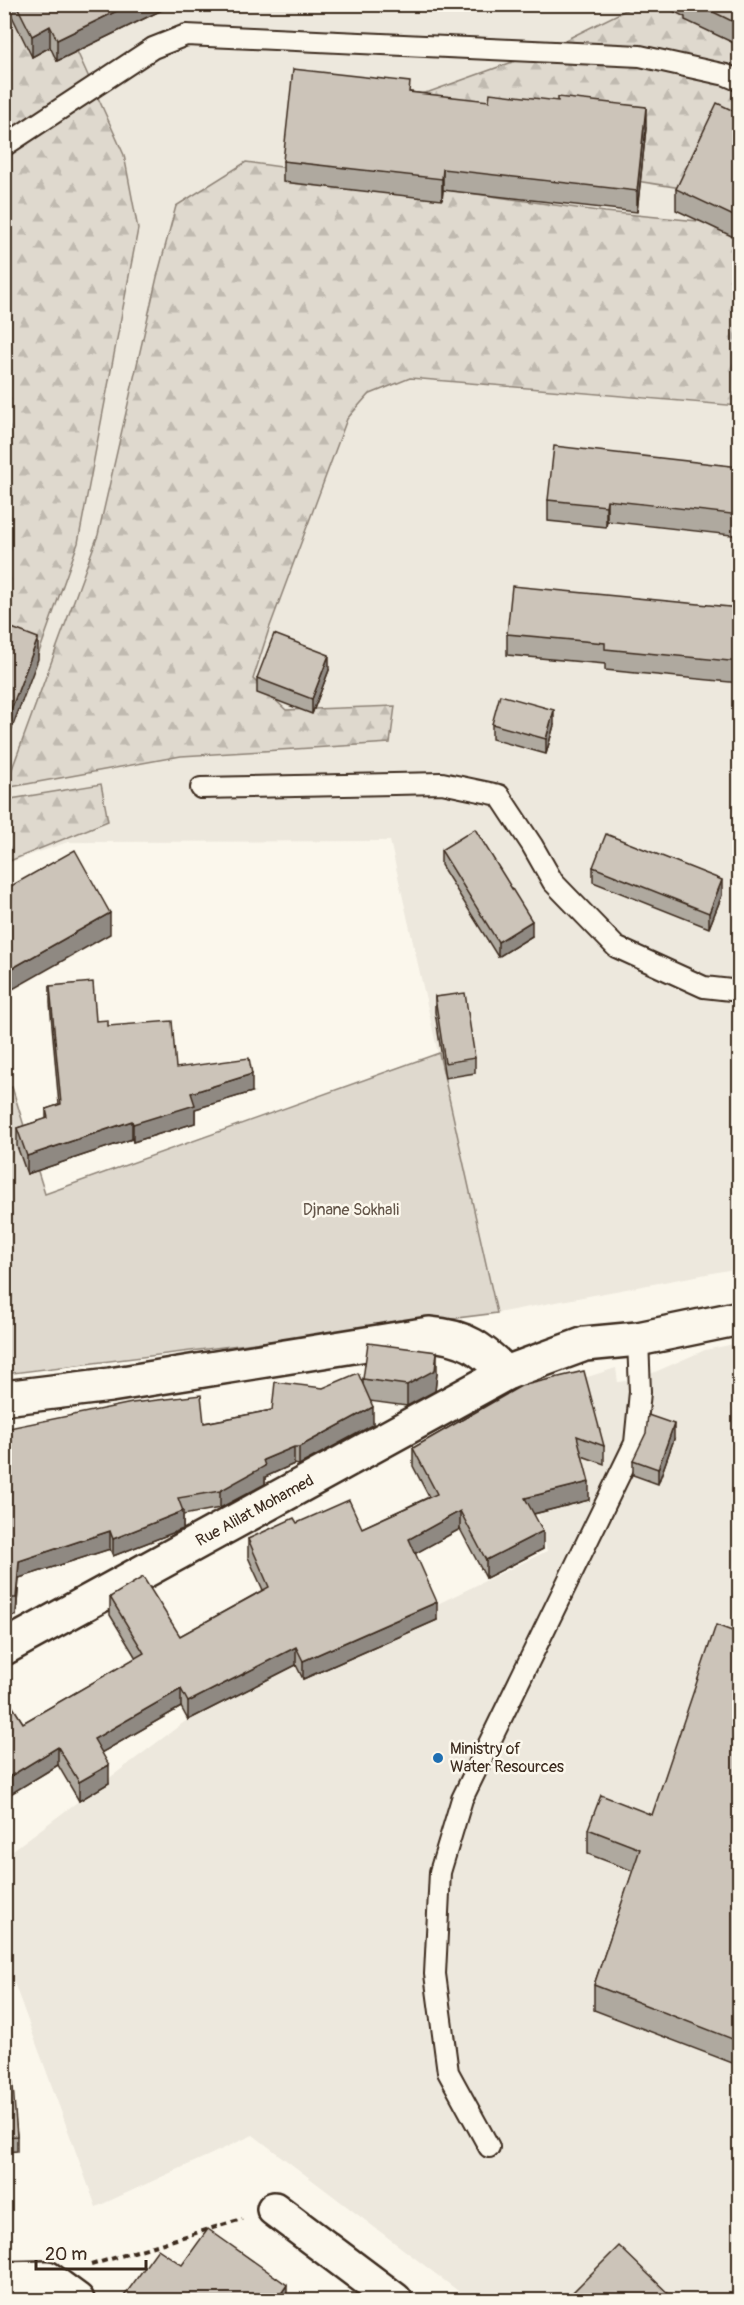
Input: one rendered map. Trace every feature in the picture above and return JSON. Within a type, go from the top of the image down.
[{"type":"street","name":"Rue Alilat Mohamed","points":[[4,1648],[506,1373],[585,1344],[638,1339],[740,1318]]},
{"type":"street","points":[[4,1398],[110,1385],[429,1334],[460,1340],[481,1349],[506,1373]]},
{"type":"street","points":[[274,2209],[395,2301]]},
{"type":"street","points":[[4,2279],[47,2278],[77,2301]]},
{"type":"lane","points":[[4,146],[153,48],[186,35],[640,56],[726,75],[740,81]]},
{"type":"lane","points":[[201,788],[442,783],[499,795],[553,882],[616,947],[704,987],[740,991]]},
{"type":"lane","points":[[489,2147],[448,2072],[435,1974],[440,1872],[462,1799],[635,1443],[640,1392],[638,1339]]},
{"type":"path","points":[[47,2278],[274,2209]]},
{"type":"shaded area","points":[[4,5],[739,5],[739,1268],[497,1313],[390,841],[68,842],[5,864]]},
{"type":"shaded area","name":"Ministry of Water Resources","points":[[739,1343],[739,2300],[470,2300],[253,2135],[96,2207],[5,1958],[5,1856],[305,1632],[322,1660],[547,1551],[513,1406],[530,1395],[616,1368],[618,1382],[639,1379],[705,1350]]},
{"type":"green space","points":[[5,5],[56,5],[124,155],[138,229],[78,543],[5,748]]},
{"type":"green space","points":[[636,5],[693,5],[739,46],[739,197],[534,165],[329,112],[429,92],[543,51]]},
{"type":"green space","points":[[246,162],[605,212],[739,225],[739,406],[410,378],[368,395],[347,419],[269,629],[253,679],[286,710],[395,706],[390,743],[181,756],[5,788],[98,535],[157,277],[176,206]]},
{"type":"green space","points":[[101,784],[108,821],[5,863],[5,800]]},
{"type":"green space","name":"Djnane Sokhali","points":[[439,1053],[497,1313],[5,1374],[5,1090],[12,1087],[45,1194]]},
{"type":"building","points":[[16,4],[131,4],[57,40],[50,26],[32,36]]},
{"type":"building","points":[[697,4],[740,4],[740,25]]},
{"type":"building","points":[[293,69],[410,82],[409,92],[489,101],[490,93],[558,101],[558,97],[646,107],[637,191],[443,169],[442,179],[283,161]]},
{"type":"building","points":[[717,103],[740,114],[740,219],[676,189]]},
{"type":"building","points":[[554,446],[740,467],[740,515],[607,500],[606,506],[548,500]]},
{"type":"building","points":[[512,586],[740,608],[740,662],[605,649],[605,643],[507,634]]},
{"type":"building","points":[[4,625],[38,638],[4,728]]},
{"type":"building","points":[[274,634],[329,655],[312,699],[257,678]]},
{"type":"building","points":[[500,695],[554,710],[546,739],[492,724]]},
{"type":"building","points":[[475,829],[532,921],[498,942],[441,850]]},
{"type":"building","points":[[606,834],[722,880],[709,913],[593,867]]},
{"type":"building","points":[[75,850],[110,913],[4,973],[4,890]]},
{"type":"building","points":[[93,982],[96,1021],[108,1020],[108,1026],[172,1021],[176,1068],[249,1058],[252,1074],[191,1093],[195,1105],[133,1124],[132,1121],[27,1156],[17,1128],[48,1118],[46,1109],[61,1104],[50,986]]},
{"type":"building","points":[[465,993],[475,1058],[445,1063],[435,997]]},
{"type":"building","points":[[368,1343],[437,1352],[435,1370],[407,1385],[363,1379]]},
{"type":"building","points":[[584,1371],[604,1446],[577,1436],[589,1482],[525,1498],[543,1531],[486,1560],[460,1511],[409,1539],[437,1602],[303,1661],[296,1647],[188,1702],[181,1689],[94,1739],[109,1765],[79,1782],[58,1747],[4,1780],[4,1693],[23,1723],[144,1653],[110,1597],[143,1577],[180,1636],[269,1587],[248,1539],[294,1518],[297,1523],[349,1500],[362,1528],[437,1494],[413,1448],[521,1386]]},
{"type":"building","points":[[358,1373],[373,1407],[299,1447],[263,1460],[265,1466],[220,1491],[178,1498],[183,1511],[113,1539],[110,1531],[19,1561],[16,1598],[4,1598],[4,1429],[132,1403],[201,1395],[204,1423],[272,1410],[275,1382],[323,1388]]},
{"type":"building","points":[[648,1415],[674,1424],[658,1469],[633,1460],[646,1433]]},
{"type":"building","points":[[716,1625],[740,1634],[740,2042],[594,1985],[640,1849],[588,1829],[601,1795],[652,1815]]},
{"type":"building","points":[[4,2024],[8,2024],[17,2136],[4,2137]]},
{"type":"building","points":[[208,2229],[287,2285],[276,2301],[124,2301],[122,2299],[158,2249],[182,2265]]},
{"type":"building","points":[[619,2246],[676,2301],[567,2301],[566,2299]]},
{"type":"place","name":"Ministry of Water Resources","points":[[438,1758]]}]
